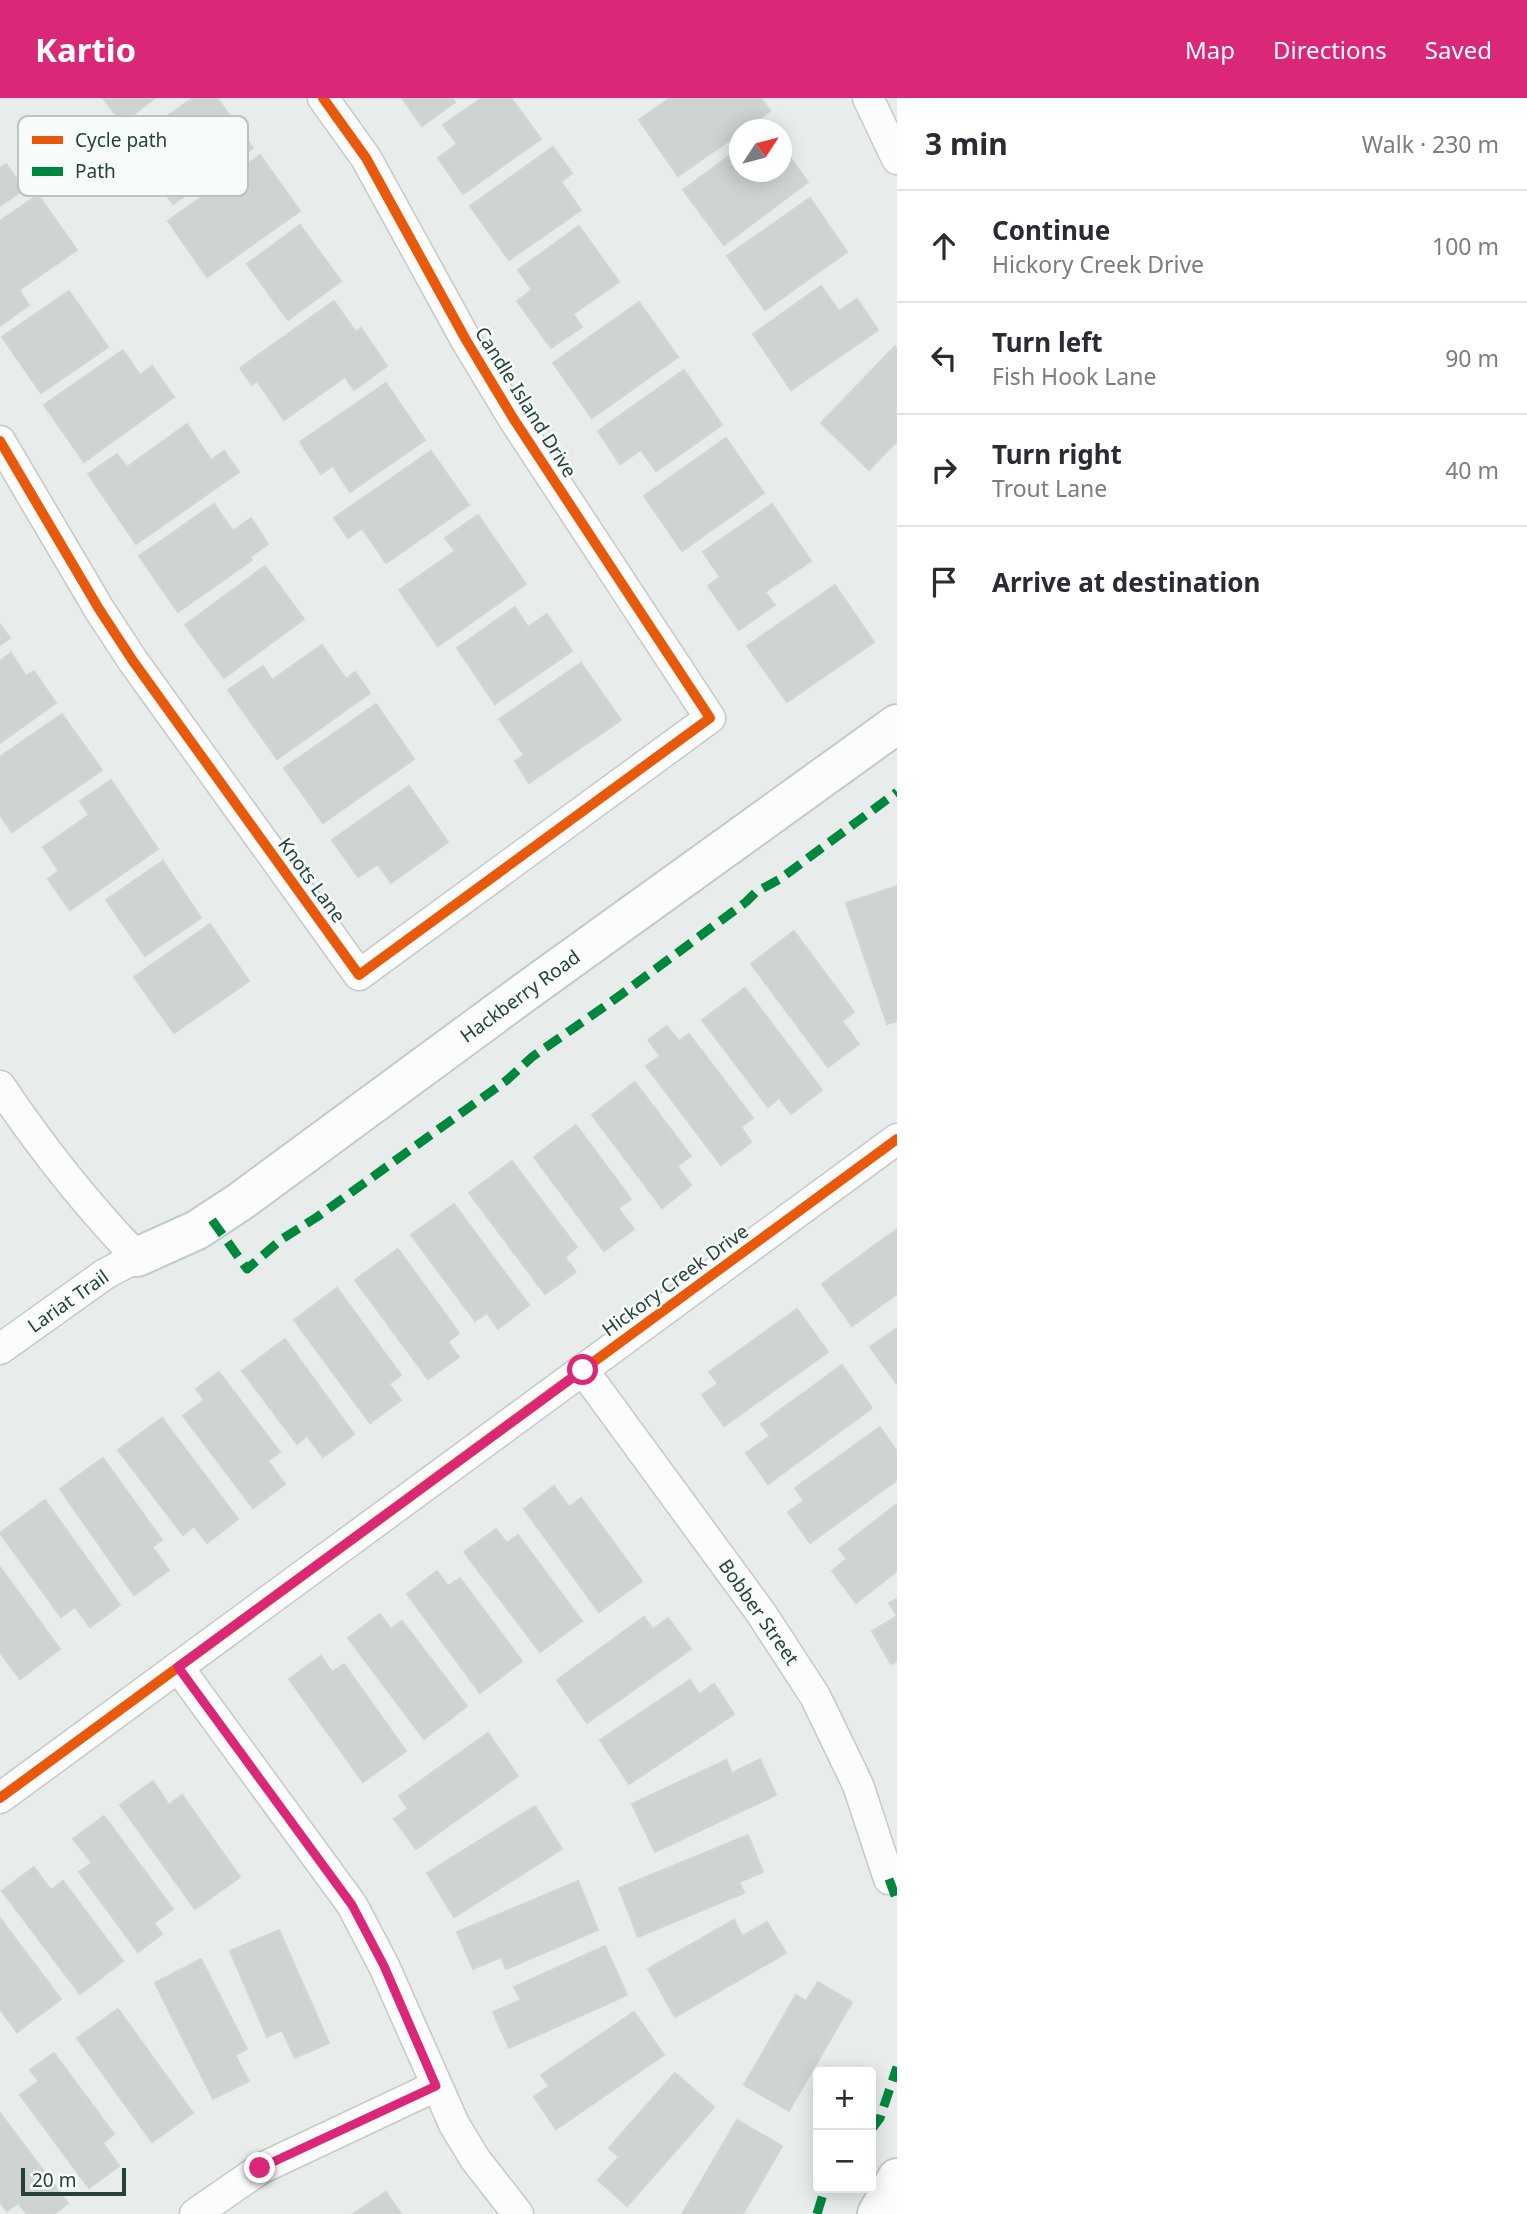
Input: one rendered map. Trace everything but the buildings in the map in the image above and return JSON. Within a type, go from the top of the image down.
[{"type":"street","name":"Candle Island Drive","points":[[323,98],[366,158],[513,418],[710,718]]},
{"type":"street","points":[[868,98],[897,159]]},
{"type":"street","name":"Knots Lane","points":[[0,441],[99,609],[133,661],[359,975],[710,718]]},
{"type":"street","name":"Hackberry Road","points":[[137,1257],[197,1230],[240,1201],[897,724]]},
{"type":"street","points":[[0,1086],[27,1126],[93,1210],[137,1257]]},
{"type":"street","name":"Hickory Creek Drive","points":[[0,1798],[897,1139]]},
{"type":"street","name":"Lariat Trail","points":[[0,1349],[105,1274],[137,1257]]},
{"type":"street","name":"Bobber Street","points":[[583,1370],[761,1613],[815,1696],[858,1785],[889,1878]]},
{"type":"street","points":[[178,1667],[352,1905],[384,1966],[454,2124],[475,2159],[518,2214]]},
{"type":"street","points":[[195,2214],[260,2168],[436,2086]]},
{"type":"street","points":[[877,2214],[897,2178]]},
{"type":"marked path","points":[[212,1220],[247,1269],[282,1239],[317,1217],[507,1080],[532,1057],[897,792]]},
{"type":"marked path","points":[[889,1879],[897,1901]]},
{"type":"marked path","points":[[876,2123],[897,2067]]},
{"type":"marked path","points":[[817,2214],[823,2193]]},
{"type":"cycle path","points":[[0,441],[99,609],[133,661],[359,975],[710,718],[513,418],[466,340],[366,158],[323,98]]},
{"type":"cycle path","points":[[0,1798],[897,1139]]},
{"type":"route","points":[[260,2168],[436,2086],[384,1966],[352,1905],[178,1667],[583,1370]]}]
